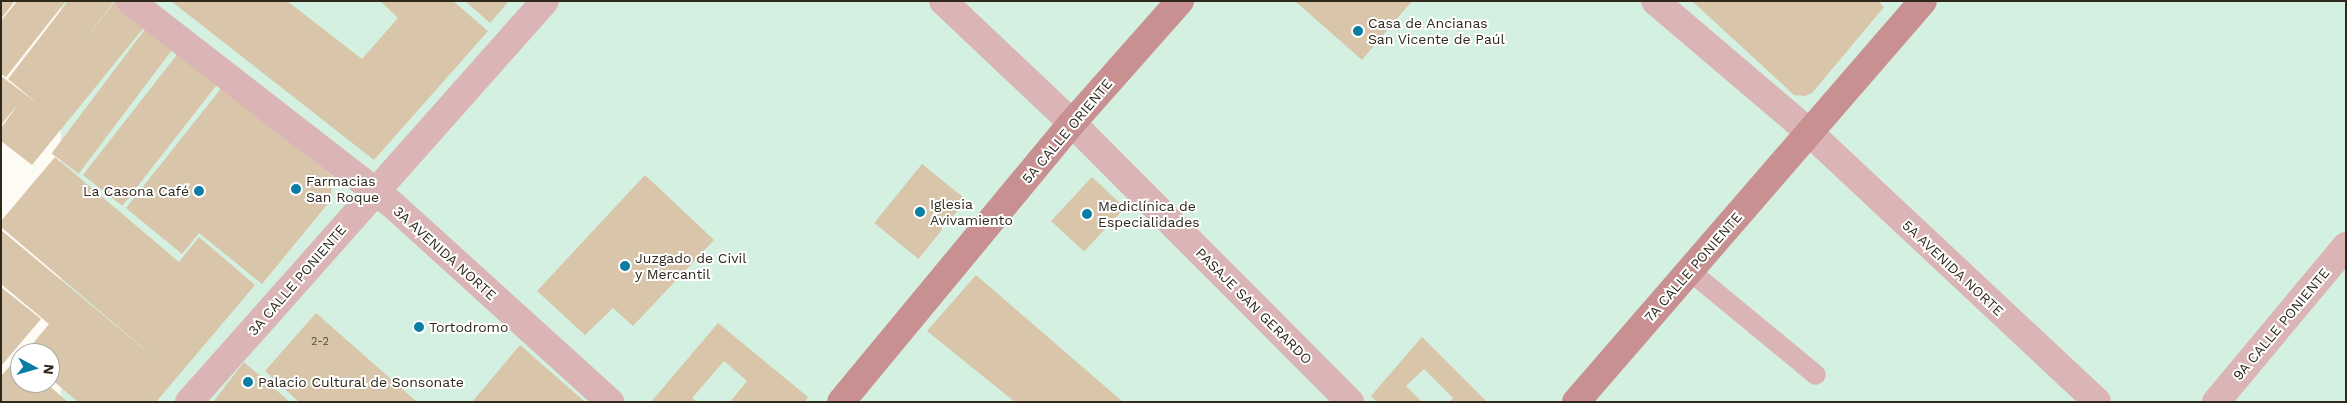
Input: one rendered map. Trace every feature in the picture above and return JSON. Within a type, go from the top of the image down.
[{"type":"main road","name":"5A CALLE ORIENTE","points":[[841,402],[1072,123],[1180,1]]},
{"type":"main road","name":"7A CALLE PONIENTE","points":[[1576,402],[1923,1]]},
{"type":"street","name":"3A AVENIDA NORTE","points":[[130,1],[399,211],[610,402]]},
{"type":"street","name":"3A CALLE PONIENTE","points":[[189,402],[545,1]]},
{"type":"street","name":"PASAJE SAN GERARDO","points":[[944,1],[1072,123],[1350,402]]},
{"type":"street","name":"5A AVENIDA NORTE","points":[[1655,1],[1810,133],[2096,402]]},
{"type":"street","name":"9A CALLE PONIENTE","points":[[2216,402],[2346,246]]},
{"type":"lane","points":[[1690,271],[1816,375]]},
{"type":"green space","points":[[61,1],[2346,1],[2346,402],[61,402]]},
{"type":"building","points":[[1,1],[15,1],[1,19]]},
{"type":"building","points":[[17,1],[66,1],[6,77],[1,74],[1,21]]},
{"type":"building","points":[[68,1],[114,1],[82,44],[115,1],[146,25],[32,165],[1,141],[1,128],[19,103],[1,125],[1,76],[37,103],[8,79]]},
{"type":"building","points":[[171,1],[287,1],[362,59],[398,18],[380,1],[453,1],[488,31],[374,160]]},
{"type":"building","points":[[465,1],[509,1],[490,23]]},
{"type":"building","name":"Casa de Ancianas San Vicente de Paúl","points":[[1295,1],[1412,1],[1362,60]]},
{"type":"building","points":[[1692,1],[1878,1],[1884,7],[1812,93],[1805,96],[1794,95]]},
{"type":"building","points":[[146,28],[173,48],[79,174],[52,153]]},
{"type":"building","points":[[179,52],[218,83],[122,206],[83,175]]},
{"type":"building","name":"La Casona Café","points":[[223,86],[333,177],[330,201],[262,284],[199,233],[182,254],[126,208]]},
{"type":"building","points":[[55,157],[179,262],[199,237],[255,285],[156,402],[78,402],[60,387],[60,343],[33,343],[49,324],[1,284],[1,230],[168,369],[1,227],[1,221]]},
{"type":"building","name":"Iglesia Avivamiento","points":[[922,164],[966,200],[918,259],[874,223]]},
{"type":"building","name":"Juzgado de Civil y Mercantil","points":[[645,175],[714,240],[633,326],[613,308],[585,335],[537,291]]},
{"type":"building","name":"Mediclínica de Especialidades","points":[[1092,177],[1125,208],[1084,252],[1051,221]]},
{"type":"building","points":[[976,275],[1123,402],[1015,402],[927,331]]},
{"type":"building","points":[[1,287],[41,319],[21,343],[10,343],[10,355],[1,366]]},
{"type":"building","points":[[316,313],[417,402],[299,402],[265,371]]},
{"type":"building","points":[[718,323],[808,397],[805,402],[730,402],[747,381],[724,361],[692,398],[697,402],[651,402]]},
{"type":"building","points":[[1422,337],[1487,402],[1449,402],[1453,398],[1424,369],[1406,386],[1422,402],[1377,402],[1371,396]]},
{"type":"building","points":[[520,345],[585,402],[472,402]]},
{"type":"building","name":"Palacio Cultural de Sonsonate","points":[[244,362],[290,402],[213,402]]},
{"type":"building","points":[[10,366],[10,393],[58,393],[68,402],[1,402],[1,376]]},
{"type":"place","name":"Casa de Ancianas San Vicente de Paúl","points":[[1358,31]]},
{"type":"place","name":"Farmacias San Roque","points":[[296,189]]},
{"type":"place","name":"La Casona Café","points":[[199,191]]},
{"type":"place","name":"Iglesia Avivamiento","points":[[920,212]]},
{"type":"place","name":"Mediclínica de Especialidades","points":[[1087,214]]},
{"type":"place","name":"Juzgado de Civil y Mercantil","points":[[625,266]]},
{"type":"place","name":"Tortodromo","points":[[419,327]]},
{"type":"place","name":"Palacio Cultural de Sonsonate","points":[[248,382]]}]
